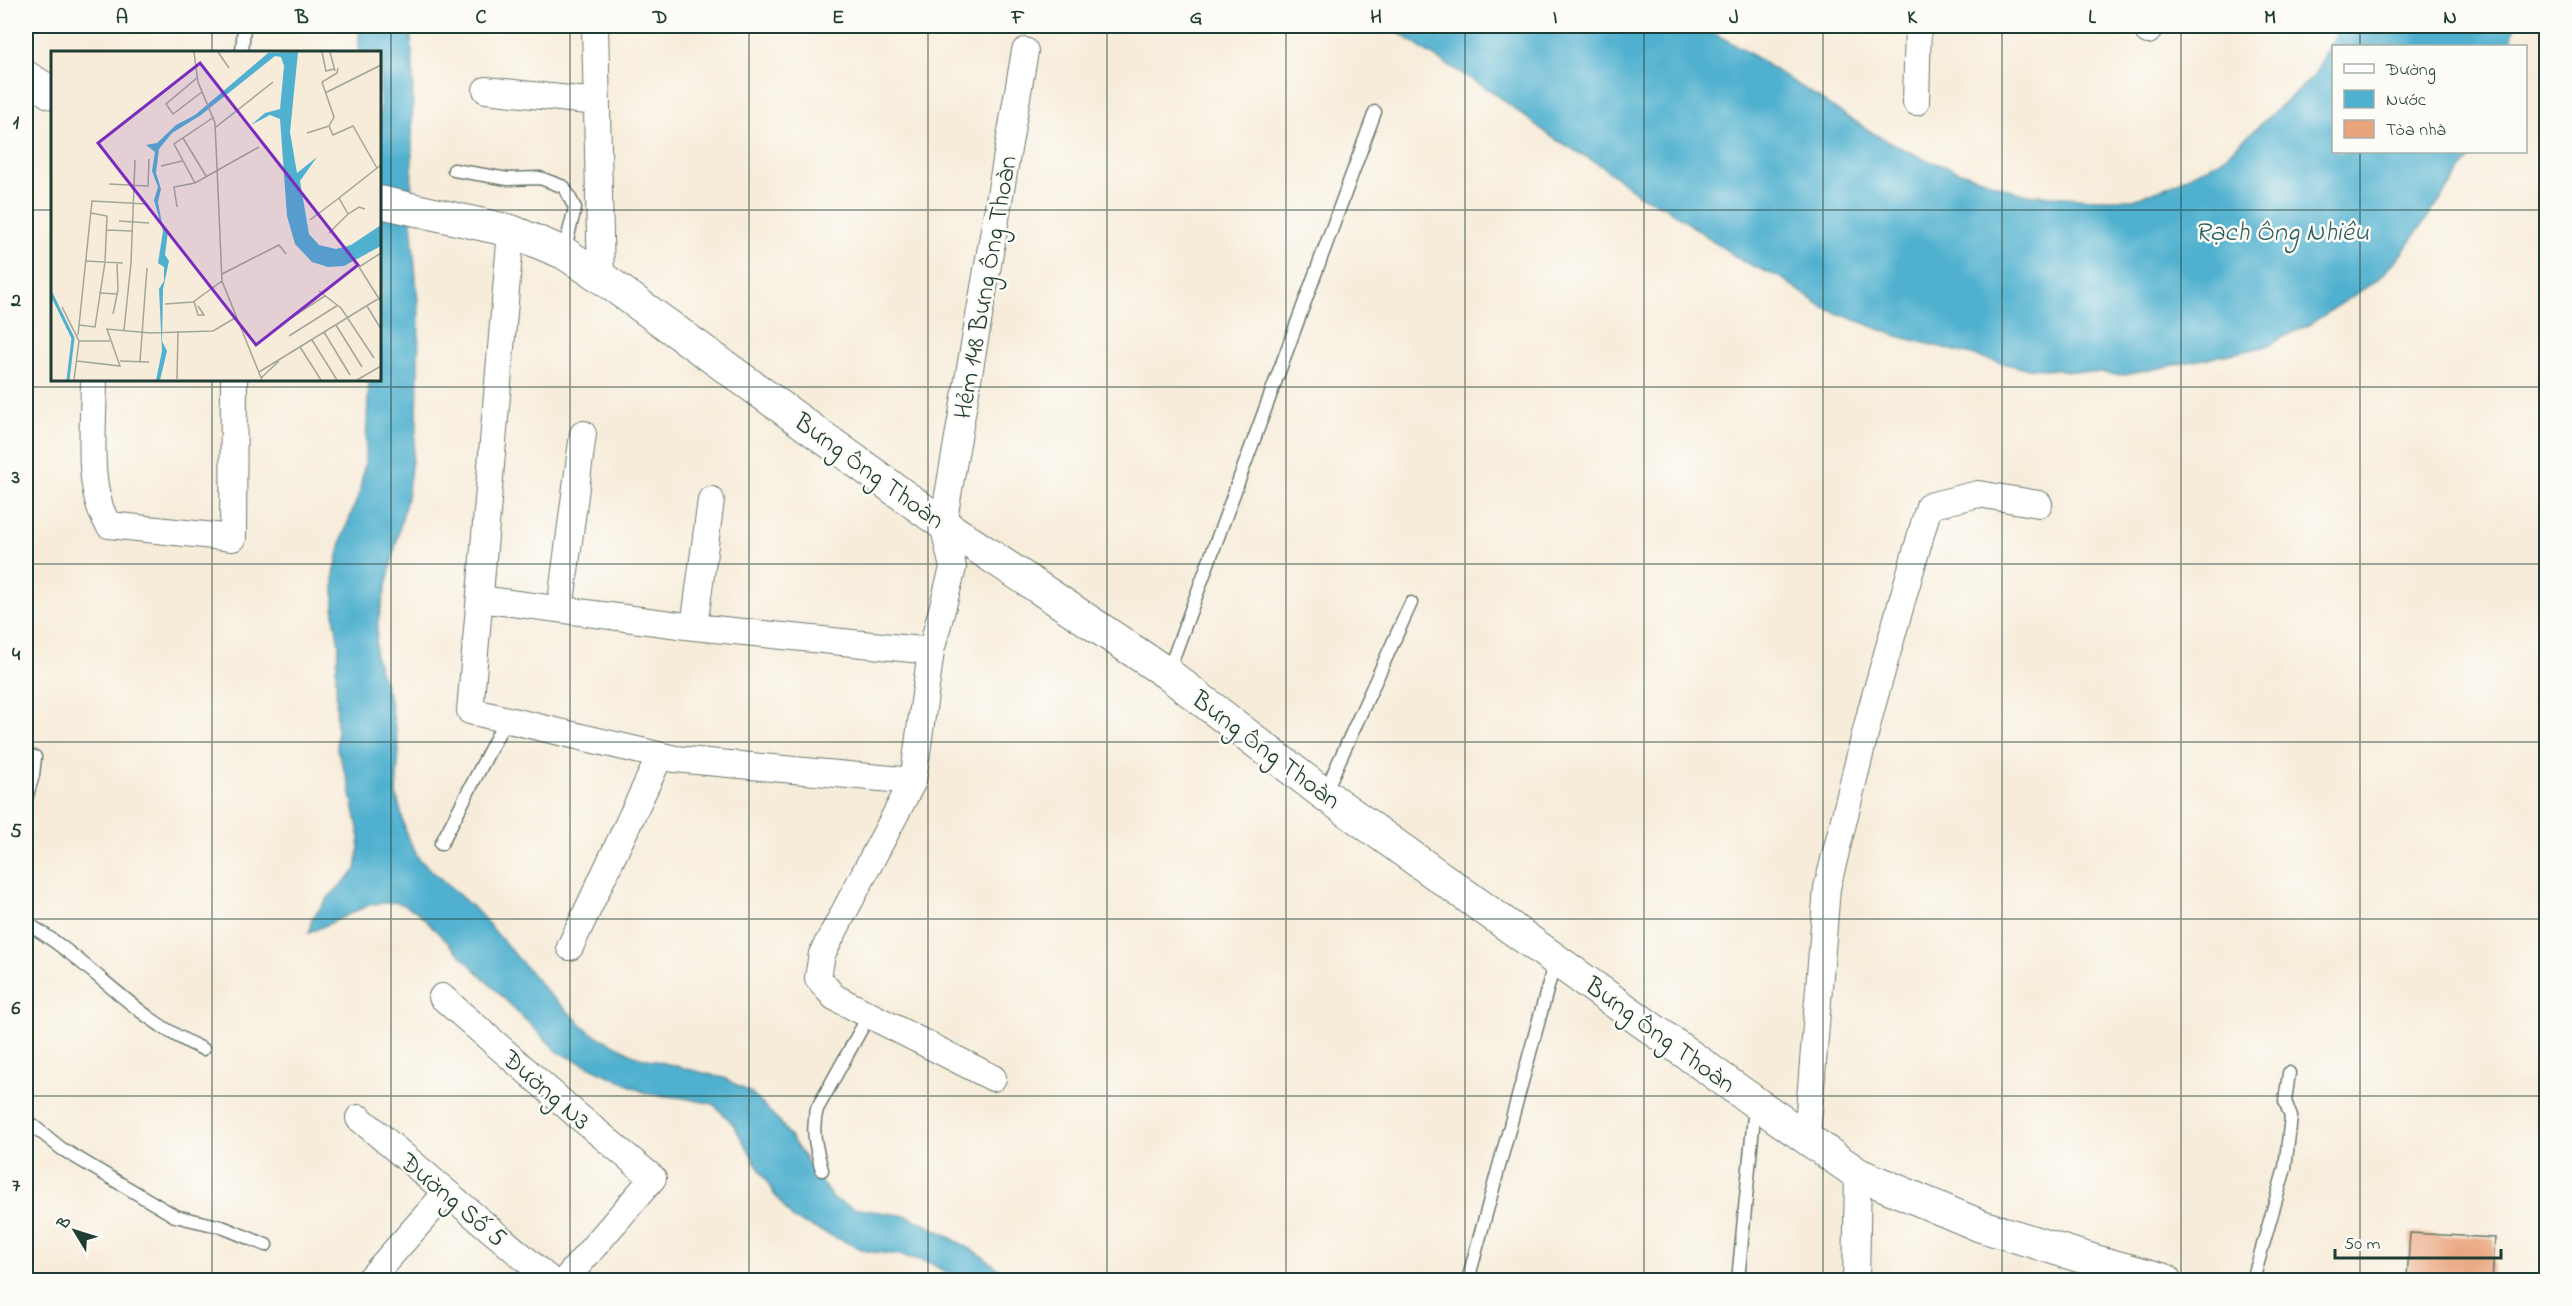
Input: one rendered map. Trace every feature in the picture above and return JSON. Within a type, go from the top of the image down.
[{"type":"street","points":[[595,26],[601,276]]},
{"type":"street","points":[[1916,102],[1918,26]]},
{"type":"street","name":"Hẻm 148 Bưng Ông Thoàn","points":[[944,524],[1025,51]]},
{"type":"street","points":[[26,77],[51,92]]},
{"type":"street","points":[[486,90],[597,102]]},
{"type":"street","name":"Bưng Ông Thoàn","points":[[381,202],[511,231],[564,253],[601,276],[944,524],[1168,674],[1324,794],[1858,1174],[1981,1226],[2165,1281]]},
{"type":"street","points":[[511,231],[471,711],[675,759],[914,781]]},
{"type":"street","points":[[94,381],[94,489],[100,512],[109,525],[233,538],[234,381]]},
{"type":"street","points":[[560,609],[583,434]]},
{"type":"street","points":[[1807,1137],[1827,888],[1871,710],[1929,506],[1978,494],[2039,504]]},
{"type":"street","points":[[694,627],[711,500]]},
{"type":"street","points":[[944,524],[953,567],[931,651],[914,781],[822,954],[818,978],[834,997],[993,1078]]},
{"type":"street","points":[[480,599],[694,627],[931,651]]},
{"type":"street","points":[[570,947],[660,756]]},
{"type":"street","name":"Đường N3","points":[[442,998],[653,1178],[565,1281]]},
{"type":"street","name":"Đường Số 5","points":[[359,1118],[550,1281]]},
{"type":"street","points":[[1856,1281],[1858,1174]]},
{"type":"street","points":[[369,1281],[446,1192]]},
{"type":"lane","points":[[242,51],[244,26]]},
{"type":"lane","points":[[1168,674],[1375,112]]},
{"type":"lane","points":[[454,170],[508,180],[540,178],[564,187],[575,208],[564,253]]},
{"type":"lane","points":[[1324,794],[1411,603]]},
{"type":"lane","points":[[441,844],[506,719]]},
{"type":"lane","points":[[26,755],[35,757],[26,800]]},
{"type":"lane","points":[[26,923],[73,955],[124,1000],[176,1038],[203,1049]]},
{"type":"lane","points":[[1468,1281],[1556,958]]},
{"type":"lane","points":[[822,1170],[814,1139],[813,1123],[817,1109],[869,1015]]},
{"type":"lane","points":[[2253,1281],[2285,1168],[2291,1117],[2285,1101],[2289,1073]]},
{"type":"lane","points":[[1737,1281],[1756,1103]]},
{"type":"lane","points":[[26,1120],[62,1149],[175,1216],[222,1227],[266,1245]]},
{"type":"water","points":[[359,26],[410,26],[413,68],[411,221],[419,314],[417,424],[407,497],[378,621],[375,655],[390,701],[399,750],[396,793],[407,836],[419,859],[479,913],[548,993],[591,1033],[636,1056],[724,1078],[751,1093],[780,1122],[833,1199],[853,1208],[907,1216],[979,1254],[1013,1280],[959,1280],[930,1263],[900,1255],[866,1251],[793,1219],[774,1194],[733,1124],[713,1104],[648,1094],[558,1052],[416,911],[397,902],[371,904],[309,933],[312,919],[329,897],[356,870],[360,838],[349,784],[337,749],[336,671],[339,645],[334,616],[334,574],[342,538],[359,494],[365,463],[369,381],[381,381],[381,51],[359,51]]},
{"type":"water","name":"Rạch Ông Nhiêu","points":[[1390,26],[1700,26],[1741,48],[1876,135],[1924,159],[2023,194],[2093,199],[2133,199],[2170,186],[2222,159],[2314,76],[2340,26],[2515,26],[2510,45],[2332,45],[2332,153],[2473,153],[2469,160],[2402,253],[2379,279],[2310,324],[2264,347],[2125,375],[2018,367],[1897,336],[1824,308],[1781,278],[1742,261],[1665,207],[1641,196],[1600,165],[1552,137],[1491,91],[1425,51]]},
{"type":"building","points":[[2410,1233],[2495,1238],[2492,1281],[2407,1278]]}]
